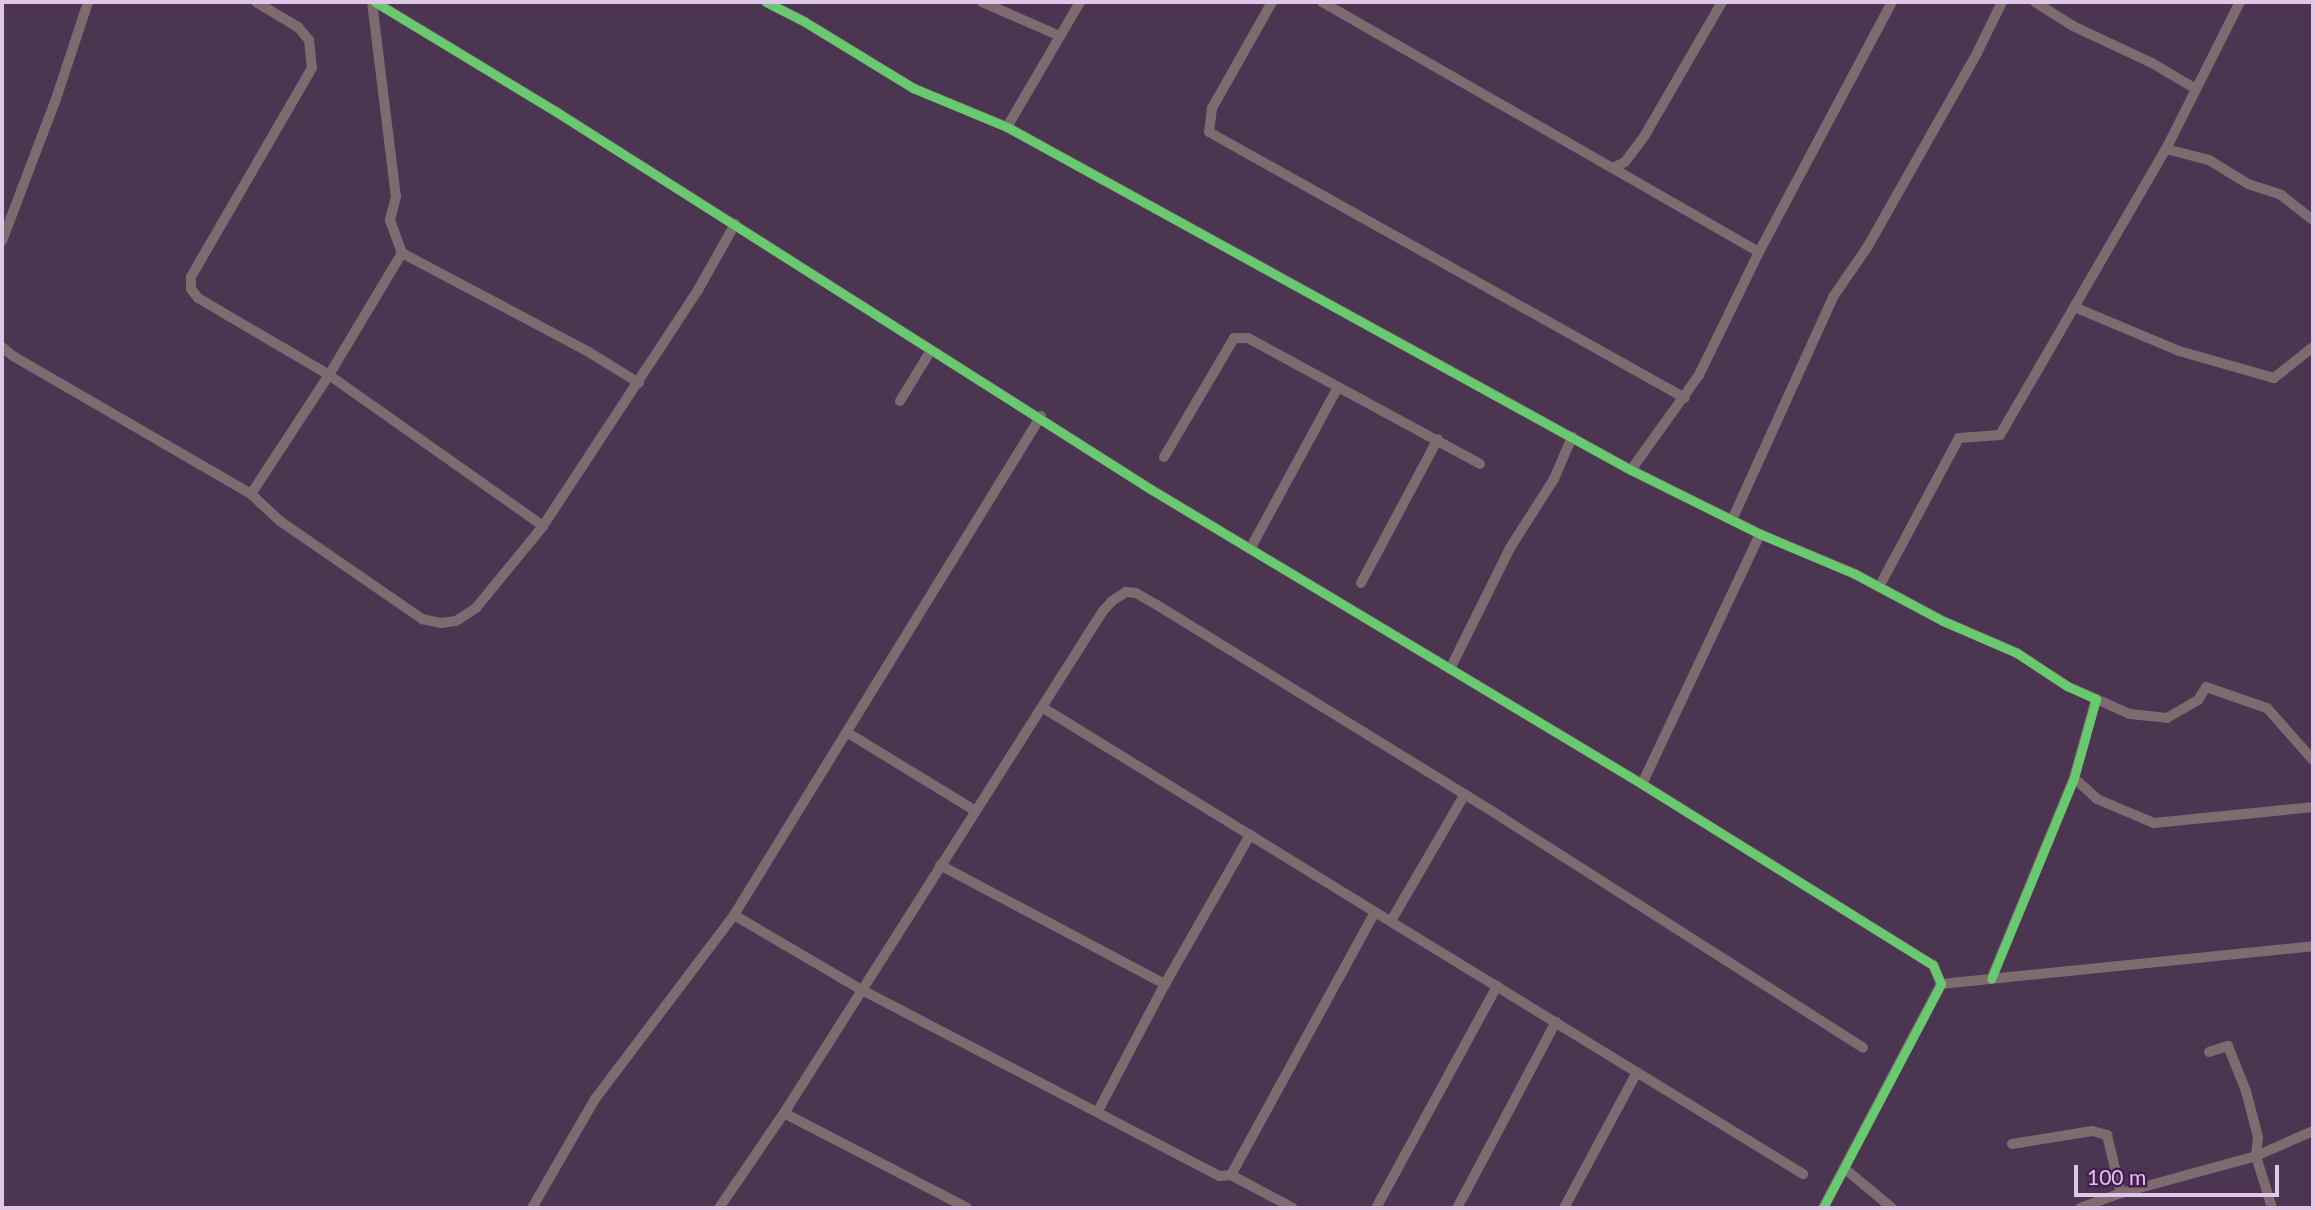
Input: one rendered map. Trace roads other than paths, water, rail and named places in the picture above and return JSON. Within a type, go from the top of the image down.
[{"type":"street","points":[[2,241],[56,99],[88,2]]},
{"type":"street","points":[[256,2],[299,27],[309,40],[312,68],[191,277],[191,289],[198,298],[328,375],[543,526]]},
{"type":"street","points":[[373,2],[735,224],[1250,549],[1642,784],[1933,965],[1941,984]]},
{"type":"street","points":[[373,2],[396,197],[390,220],[402,253],[587,351],[639,383]]},
{"type":"street","points":[[766,2],[805,22],[914,88],[1007,127],[1631,470],[1760,534],[1798,548],[1879,587],[1942,621],[2017,653],[2067,686],[2130,714],[2167,718],[2198,700],[2206,687],[2267,708],[2313,760]]},
{"type":"street","points":[[982,2],[1060,36]]},
{"type":"street","points":[[1007,127],[1080,2]]},
{"type":"street","points":[[1272,2],[1212,108],[1209,132],[1685,398]]},
{"type":"street","points":[[1322,2],[1759,252]]},
{"type":"street","points":[[1613,168],[1625,162],[1645,135],[1721,2]]},
{"type":"street","points":[[1631,470],[1699,376],[1759,252],[1811,158],[1860,57],[1892,2]]},
{"type":"street","points":[[1732,520],[1833,296],[1868,246],[1977,53],[2002,2]]},
{"type":"street","points":[[2035,2],[2073,26],[2151,63],[2196,89]]},
{"type":"street","points":[[1879,587],[1959,438],[2000,435],[2166,149],[2240,2]]},
{"type":"street","points":[[2166,149],[2209,160],[2248,184],[2281,195],[2313,220]]},
{"type":"street","points":[[2,346],[13,356],[251,494],[280,522],[422,619],[442,623],[456,621],[476,608],[543,526],[639,383],[698,290],[735,224]]},
{"type":"street","points":[[251,494],[402,253]]},
{"type":"street","points":[[2074,307],[2179,351],[2274,378],[2313,347]]},
{"type":"street","points":[[1164,457],[1234,338],[1248,338],[1480,464]]},
{"type":"street","points":[[900,401],[931,350]]},
{"type":"street","points":[[1250,549],[1338,387]]},
{"type":"street","points":[[532,1208],[595,1099],[734,915],[1041,416]]},
{"type":"street","points":[[1450,669],[1510,548],[1554,480],[1572,437]]},
{"type":"street","points":[[1362,583],[1438,439]]},
{"type":"street","points":[[1642,784],[1760,534]]},
{"type":"street","points":[[719,1208],[785,1113],[974,810],[1112,601],[1126,593],[1136,593],[1465,794],[1863,1048]]},
{"type":"street","points":[[1991,979],[2074,778],[2096,699]]},
{"type":"street","points":[[1042,707],[1803,1174]]},
{"type":"street","points":[[848,733],[974,810]]},
{"type":"street","points":[[2074,778],[2097,799],[2154,823],[2313,807]]},
{"type":"street","points":[[1391,920],[1465,794]]},
{"type":"street","points":[[1098,1111],[1250,835]]},
{"type":"street","points":[[940,865],[1166,984]]},
{"type":"street","points":[[1231,1175],[1375,912]]},
{"type":"street","points":[[734,915],[862,990],[1220,1176],[1231,1175],[1293,1208]]},
{"type":"street","points":[[1941,984],[2313,946]]},
{"type":"street","points":[[1823,1208],[1941,984]]},
{"type":"street","points":[[1376,1208],[1497,986]]},
{"type":"street","points":[[1457,1208],[1556,1022]]},
{"type":"street","points":[[2209,1052],[2228,1046],[2246,1091],[2258,1137],[2256,1156],[2272,1208]]},
{"type":"street","points":[[1564,1208],[1637,1072]]},
{"type":"street","points":[[785,1113],[967,1208]]},
{"type":"street","points":[[2012,1144],[2092,1131],[2107,1135],[2121,1193]]},
{"type":"street","points":[[2080,1208],[2121,1193],[2256,1156],[2313,1131]]},
{"type":"street","points":[[1844,1168],[1892,1208]]}]
